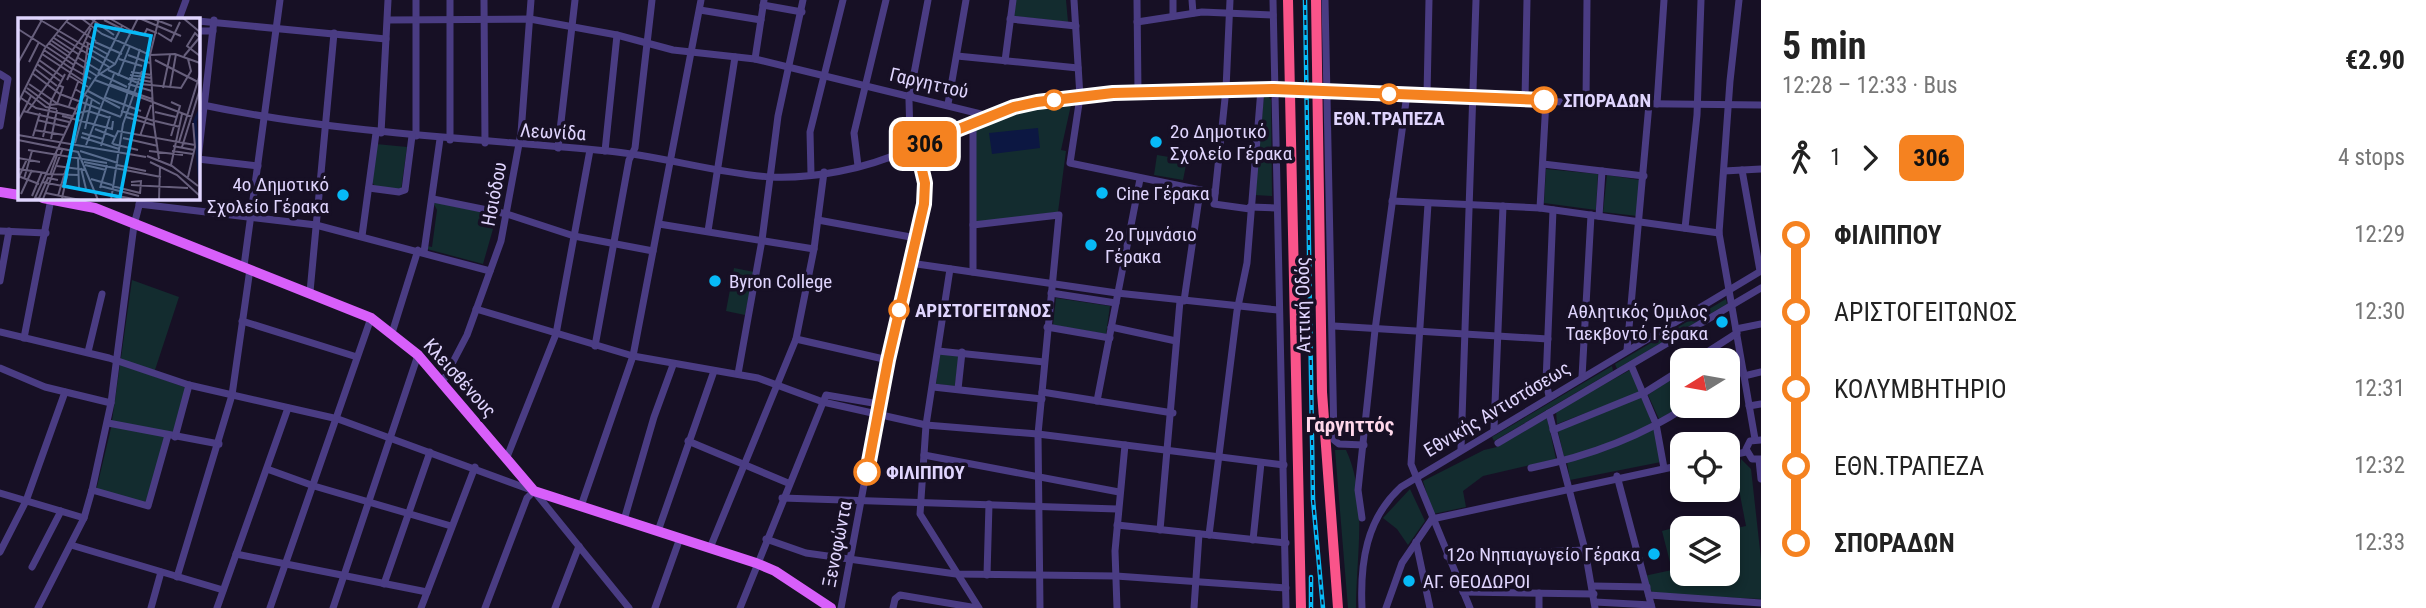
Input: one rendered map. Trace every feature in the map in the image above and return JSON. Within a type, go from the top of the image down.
[{"type":"highway","name":"Αττική Οδός","points":[[1288,0],[1301,608]]},
{"type":"highway","name":"Αττική Οδός","points":[[1316,0],[1322,392],[1338,608]]},
{"type":"main road","points":[[0,192],[18,195]]},
{"type":"main road","name":"Κλεισθένους","points":[[57,200],[85,205],[371,318],[418,355],[534,491]]},
{"type":"main road","points":[[534,491],[756,563],[775,571],[831,608]]},
{"type":"street","points":[[179,18],[186,0]]},
{"type":"street","points":[[177,577],[232,395],[242,321],[251,216],[280,0]]},
{"type":"street","points":[[362,236],[379,133],[388,0]]},
{"type":"street","points":[[369,188],[399,192],[405,190],[414,136],[416,0]]},
{"type":"street","points":[[450,0],[450,139]]},
{"type":"street","points":[[484,0],[485,143]]},
{"type":"street","name":"Ησιόδου","points":[[442,383],[456,359],[476,310],[507,214],[519,146],[531,0]]},
{"type":"street","points":[[558,148],[575,0]]},
{"type":"street","points":[[595,346],[633,153],[652,0]]},
{"type":"street","points":[[581,506],[633,356],[673,160],[701,0]]},
{"type":"street","points":[[738,374],[762,240],[778,116],[803,0]]},
{"type":"street","points":[[811,174],[808,142],[843,0]]},
{"type":"street","points":[[858,166],[854,133],[886,0]]},
{"type":"street","points":[[910,137],[910,95],[928,0]]},
{"type":"street","points":[[948,104],[967,0]]},
{"type":"street","points":[[1005,61],[1013,0]]},
{"type":"street","points":[[1074,0],[1080,97],[1070,163],[1215,193]]},
{"type":"street","points":[[1137,0],[1138,92]]},
{"type":"street","points":[[1173,0],[1173,16]]},
{"type":"street","points":[[1192,0],[1193,13]]},
{"type":"street","points":[[1230,0],[1226,89],[1214,204],[1276,208]]},
{"type":"street","points":[[1273,0],[1286,608]]},
{"type":"street","points":[[1325,0],[1323,91],[1330,295],[1334,326],[1334,440],[1339,444],[1364,445]]},
{"type":"street","points":[[1427,95],[1429,0]]},
{"type":"street","points":[[1461,449],[1476,0]]},
{"type":"street","points":[[1525,99],[1527,0]]},
{"type":"street","points":[[1586,103],[1587,0]]},
{"type":"street","points":[[1627,350],[1664,0]]},
{"type":"street","points":[[1685,228],[1697,105],[1701,0]]},
{"type":"street","points":[[1739,0],[1719,233],[1749,406],[1758,439],[1748,443],[1746,453]]},
{"type":"street","points":[[755,59],[764,2],[802,12]]},
{"type":"street","points":[[700,10],[761,20]]},
{"type":"street","points":[[1137,22],[1193,13],[1273,15]]},
{"type":"street","name":"Γαργηττού","points":[[388,20],[530,19],[692,52],[755,59],[989,116],[1037,102],[1080,97],[1226,89],[1586,103],[1761,105]]},
{"type":"street","points":[[1010,19],[1076,26]]},
{"type":"street","points":[[200,123],[214,20]]},
{"type":"street","points":[[200,21],[214,20],[386,39]]},
{"type":"street","points":[[200,31],[212,31]]},
{"type":"street","points":[[310,292],[334,33]]},
{"type":"street","points":[[605,150],[617,35]]},
{"type":"street","points":[[957,56],[1078,68]]},
{"type":"street","points":[[708,232],[735,57]]},
{"type":"street","points":[[0,126],[3,75]]},
{"type":"street","points":[[1209,535],[1238,306],[1247,263],[1261,89]]},
{"type":"street","points":[[1362,518],[1358,502],[1375,330],[1407,94]]},
{"type":"street","points":[[1540,208],[1546,100]]},
{"type":"street","name":"Λεωνίδα","points":[[201,105],[325,127],[519,146],[633,153],[770,177],[811,174],[858,166],[904,151]]},
{"type":"street","points":[[924,143],[989,116]]},
{"type":"street","points":[[972,123],[973,272]]},
{"type":"street","points":[[910,137],[920,138],[924,143],[925,149],[919,157],[909,156],[904,151],[905,141],[910,137]]},
{"type":"street","points":[[392,332],[421,251],[433,199],[440,139]]},
{"type":"street","points":[[507,457],[556,334],[590,150]]},
{"type":"street","name":"Ξενοφώντα","points":[[841,608],[879,404],[925,196],[919,157]]},
{"type":"street","points":[[200,159],[258,166]]},
{"type":"street","points":[[1543,164],[1644,176]]},
{"type":"street","points":[[1724,171],[1761,169]]},
{"type":"street","points":[[1742,170],[1761,271]]},
{"type":"street","points":[[1582,377],[1595,216],[1602,171]]},
{"type":"street","points":[[710,548],[747,464],[796,339],[814,249],[824,172]]},
{"type":"street","points":[[1097,401],[1140,179]]},
{"type":"street","points":[[1160,530],[1169,451],[1176,341],[1200,191]]},
{"type":"street","points":[[433,199],[507,214],[574,236],[653,251]]},
{"type":"street","points":[[24,338],[51,200]]},
{"type":"street","points":[[39,608],[84,518],[92,491],[108,423],[134,225],[140,201],[316,225],[490,271]]},
{"type":"street","points":[[1392,201],[1540,208],[1719,233]]},
{"type":"street","points":[[1428,204],[1411,464],[1470,608]]},
{"type":"street","points":[[1493,429],[1503,206]]},
{"type":"street","points":[[1549,396],[1546,382],[1553,210]]},
{"type":"street","points":[[973,225],[1059,215],[1038,434],[1040,608]]},
{"type":"street","points":[[818,220],[916,237]]},
{"type":"street","points":[[659,224],[814,249]]},
{"type":"street","points":[[0,281],[4,231],[46,233]]},
{"type":"street","points":[[910,263],[1118,293],[1278,310]]},
{"type":"street","points":[[950,269],[926,425],[920,514],[978,608]]},
{"type":"street","name":"Εθνικής Αντιστάσεως","points":[[1362,608],[1362,562],[1372,528],[1389,500],[1415,477],[1761,271]]},
{"type":"street","points":[[1498,443],[1761,288]]},
{"type":"street","points":[[1051,293],[1116,303]]},
{"type":"street","points":[[88,352],[102,294]]},
{"type":"street","points":[[476,310],[633,356],[673,365],[738,374],[823,402],[926,425],[1038,434],[1284,465]]},
{"type":"street","points":[[270,608],[371,318]]},
{"type":"street","points":[[242,321],[357,357]]},
{"type":"street","points":[[1712,348],[1737,331],[1761,324]]},
{"type":"street","points":[[1334,326],[1548,339]]},
{"type":"street","points":[[1047,327],[1110,338]]},
{"type":"street","points":[[1111,327],[1176,341]]},
{"type":"street","points":[[0,332],[88,352],[189,384],[338,419],[475,467],[534,491],[629,608]]},
{"type":"street","points":[[796,339],[888,360]]},
{"type":"street","points":[[937,351],[1044,362]]},
{"type":"street","points":[[958,389],[962,352]]},
{"type":"street","points":[[333,608],[418,355]]},
{"type":"street","points":[[624,520],[654,416],[673,365]]},
{"type":"street","points":[[1631,365],[1656,424],[1664,468]]},
{"type":"street","points":[[0,368],[45,387],[111,403]]},
{"type":"street","points":[[658,531],[714,371]]},
{"type":"street","points":[[1740,375],[1761,372]]},
{"type":"street","points":[[1553,430],[1644,393],[1670,377]]},
{"type":"street","points":[[92,491],[148,506],[189,384]]},
{"type":"street","points":[[933,387],[1097,401],[1172,413]]},
{"type":"street","points":[[0,552],[26,501],[65,392]]},
{"type":"street","points":[[740,608],[788,482],[823,402],[830,394],[879,404]]},
{"type":"street","points":[[1749,406],[1761,404]]},
{"type":"street","points":[[217,608],[288,408]]},
{"type":"street","points":[[1549,413],[1585,550],[1594,598]]},
{"type":"street","points":[[1531,468],[1560,462],[1670,416]]},
{"type":"street","points":[[108,423],[219,444]]},
{"type":"street","points":[[688,441],[788,482]]},
{"type":"street","points":[[1117,608],[1117,509],[1125,445]]},
{"type":"street","points":[[384,584],[430,452]]},
{"type":"street","points":[[1740,454],[1746,453]]},
{"type":"street","points":[[1746,453],[1752,459],[1760,460],[1761,479]]},
{"type":"street","points":[[923,455],[1119,492]]},
{"type":"street","points":[[1253,540],[1261,463]]},
{"type":"street","points":[[421,608],[475,467]]},
{"type":"street","points":[[1386,608],[1402,564],[1432,519],[1617,476],[1670,467]]},
{"type":"street","points":[[267,469],[314,486],[408,511],[451,526]]},
{"type":"street","points":[[1463,592],[1539,593],[1651,607],[1617,476]]},
{"type":"street","points":[[485,608],[527,498],[534,491]]},
{"type":"street","points":[[0,493],[84,518]]},
{"type":"street","points":[[782,498],[1117,509]]},
{"type":"street","points":[[987,575],[989,504]]},
{"type":"street","points":[[32,567],[61,511]]},
{"type":"street","points":[[1117,525],[1286,542]]},
{"type":"street","points":[[1194,608],[1199,534]]},
{"type":"street","points":[[655,608],[680,538]]},
{"type":"street","points":[[766,539],[801,552],[956,574],[1116,576],[1286,588]]},
{"type":"street","points":[[1416,542],[1430,608]]},
{"type":"street","points":[[71,545],[223,590]]},
{"type":"street","points":[[555,608],[579,546]]},
{"type":"street","points":[[1447,556],[1585,550]]},
{"type":"street","points":[[236,554],[427,592]]},
{"type":"street","points":[[151,608],[162,572]]},
{"type":"street","points":[[1594,598],[1648,591],[1738,605],[1761,603]]},
{"type":"street","points":[[1539,593],[1539,608]]},
{"type":"street","points":[[893,608],[897,596],[978,608]]},
{"type":"green space","points":[[1016,0],[1066,0],[1068,22],[1014,16]]},
{"type":"green space","points":[[1267,95],[1271,100],[1272,196],[1254,195],[1264,96]]},
{"type":"green space","points":[[1071,105],[1061,150],[1066,151],[1058,212],[975,223],[973,126],[1027,109]]},
{"type":"green space","points":[[376,144],[407,147],[401,190],[375,186],[371,181]]},
{"type":"green space","points":[[1157,155],[1187,160],[1183,180],[1154,175]]},
{"type":"green space","points":[[1546,169],[1598,174],[1596,210],[1544,203]]},
{"type":"green space","points":[[1607,175],[1640,180],[1637,216],[1603,212]]},
{"type":"green space","points":[[433,202],[497,215],[483,264],[427,249],[427,246],[432,247],[437,210]]},
{"type":"green space","points":[[734,268],[754,272],[745,315],[726,311]]},
{"type":"green space","points":[[132,280],[179,297],[153,376],[187,388],[174,433],[165,438],[145,505],[96,491],[111,428]]},
{"type":"green space","points":[[1056,298],[1110,306],[1106,334],[1053,325]]},
{"type":"green space","points":[[1726,299],[1727,304],[1617,369],[1615,364]]},
{"type":"green space","points":[[940,354],[959,355],[955,386],[936,384]]},
{"type":"green space","points":[[1612,366],[1613,371],[1494,441],[1492,437]]},
{"type":"green space","points":[[1630,370],[1641,392],[1557,424],[1556,411]]},
{"type":"green space","points":[[1670,379],[1670,413],[1659,419],[1648,395]]},
{"type":"green space","points":[[1642,396],[1652,424],[1594,449],[1564,457],[1558,431]]},
{"type":"green space","points":[[1547,418],[1556,459],[1483,476],[1463,491],[1466,507],[1433,514],[1423,481],[1484,450],[1497,447]]},
{"type":"green space","points":[[1654,428],[1661,462],[1570,480],[1567,462]]},
{"type":"green space","points":[[1335,450],[1346,450],[1357,487],[1359,528],[1356,608],[1348,608]]},
{"type":"green space","points":[[1741,459],[1751,469],[1761,559],[1761,599],[1655,594],[1648,588],[1644,576],[1670,570],[1670,586],[1740,586],[1740,527],[1746,526],[1740,494]]},
{"type":"green space","points":[[1410,489],[1425,521],[1408,545],[1397,529],[1383,518]]},
{"type":"green space","points":[[1670,529],[1670,562],[1662,531]]},
{"type":"water","points":[[1038,128],[1040,148],[992,154],[989,133]]},
{"type":"railway","points":[[1305,0],[1313,500],[1323,608]]},
{"type":"railway","points":[[1311,577],[1311,608]]},
{"type":"bus line","name":"306","points":[[867,472],[888,360],[924,204],[925,183],[919,157],[925,149],[924,143],[1014,107],[1113,93],[1274,89],[1544,100]]},
{"type":"place","name":"ΕΘΝ.ΤΡΑΠΕΖΑ","points":[[1389,94]]},
{"type":"place","name":"ΣΠΟΡΑΔΩΝ","points":[[1544,100]]},
{"type":"place","name":"2ο Δημοτικό Σχολείο Γέρακα","points":[[1156,142]]},
{"type":"place","name":"Cine Γέρακα","points":[[1102,193]]},
{"type":"place","name":"4ο Δημοτικό Σχολείο Γέρακα","points":[[343,195]]},
{"type":"place","name":"2ο Γυμνάσιο Γέρακα","points":[[1091,245]]},
{"type":"place","name":"Byron College","points":[[715,281]]},
{"type":"place","name":"ΑΡΙΣΤΟΓΕΙΤΩΝΟΣ","points":[[899,310]]},
{"type":"place","name":"Αθλητικός Όμιλος Ταεκβοντό Γέρακα","points":[[1722,322]]},
{"type":"place","name":"ΦΙΛΙΠΠΟΥ","points":[[867,472]]},
{"type":"place","name":"12ο Νηπιαγωγείο Γέρακα","points":[[1654,554]]},
{"type":"place","name":"ΑΓ. ΘΕΟΔΩΡΟΙ","points":[[1409,581]]},
{"type":"district","name":"Γαργηττός","points":[[1350,425]]}]
